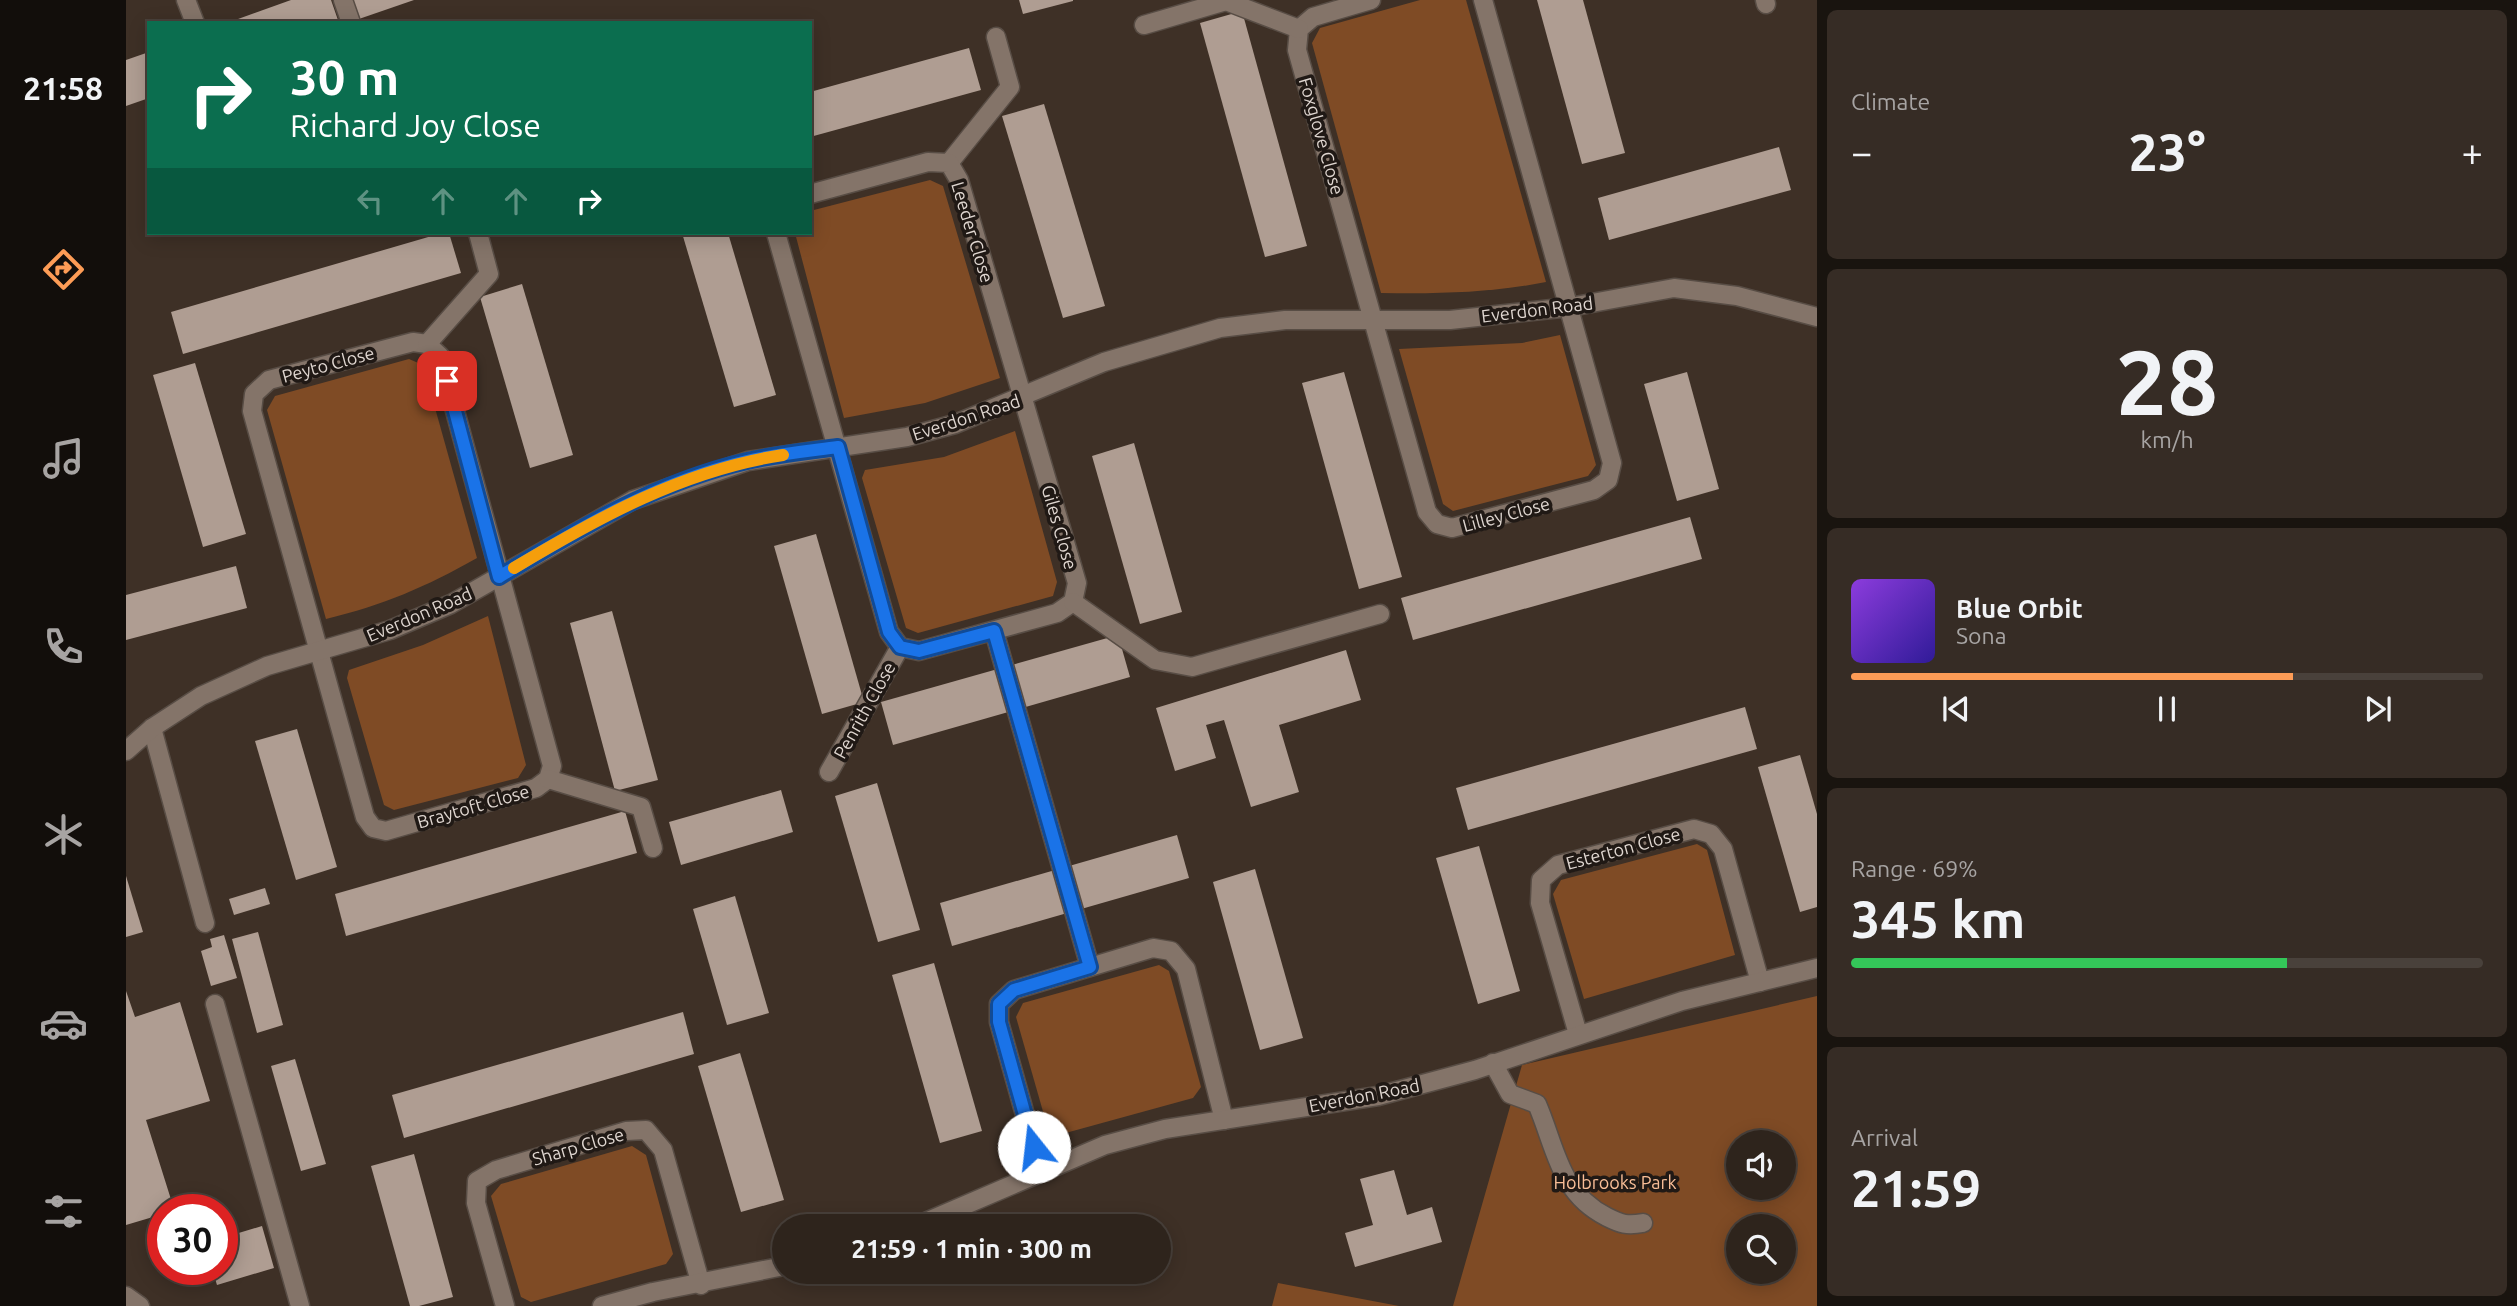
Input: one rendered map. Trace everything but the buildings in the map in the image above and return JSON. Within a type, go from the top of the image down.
[{"type":"street","points":[[186,0],[194,21]]},
{"type":"street","points":[[343,0],[350,21]]},
{"type":"street","points":[[1144,25],[1226,1],[1300,29],[1313,17],[1371,0]]},
{"type":"street","points":[[1482,0],[1570,307]]},
{"type":"street","name":"Foxglove Close","points":[[1300,29],[1297,50],[1375,318]]},
{"type":"street","points":[[949,163],[1010,87],[996,37]]},
{"type":"street","name":"Leeder Close","points":[[812,193],[928,162],[949,163],[959,180],[1022,399]]},
{"type":"street","points":[[479,235],[489,274],[427,344],[440,356],[499,577]]},
{"type":"street","points":[[777,235],[889,632],[900,647],[919,651],[1057,613],[1073,601],[1155,660],[1192,667],[1380,614]]},
{"type":"street","name":"Everdon Road","points":[[126,751],[152,728],[223,686],[267,666],[390,629],[451,604],[633,500],[689,478],[748,460],[906,437],[955,424],[1022,399],[1104,362],[1220,328],[1285,320],[1450,320],[1570,307],[1674,288],[1737,296],[1817,317]]},
{"type":"street","name":"Lilley Close","points":[[1375,318],[1427,512],[1437,524],[1451,528],[1594,490],[1608,480],[1612,463],[1570,307]]},
{"type":"street","name":"Peyto Close","points":[[318,651],[252,411],[254,394],[269,380],[413,342],[427,344]]},
{"type":"street","name":"Giles Close","points":[[1022,399],[1077,583],[1073,601]]},
{"type":"street","name":"Braytoft Close","points":[[318,651],[365,817],[373,828],[386,831],[536,788],[548,779],[552,766],[499,577]]},
{"type":"street","points":[[994,631],[1090,967]]},
{"type":"street","name":"Penrith Close","points":[[829,772],[900,647]]},
{"type":"street","points":[[152,728],[205,923]]},
{"type":"street","points":[[548,779],[641,807],[653,848]]},
{"type":"street","name":"Esterton Close","points":[[1578,1034],[1540,903],[1541,880],[1558,865],[1694,829],[1711,834],[1723,849],[1760,982]]},
{"type":"street","points":[[1041,1172],[999,1022],[999,1004],[1014,990],[1153,948],[1171,951],[1186,969],[1224,1120]]},
{"type":"street","name":"Everdon Road","points":[[944,1214],[1105,1145],[1165,1129],[1378,1096],[1493,1063],[1682,1001],[1817,968]]},
{"type":"street","points":[[215,1004],[300,1306]]},
{"type":"street","points":[[1493,1063],[1510,1094],[1537,1104],[1553,1152],[1576,1196],[1597,1212],[1626,1227],[1643,1223]]},
{"type":"street","name":"Sharp Close","points":[[505,1306],[476,1203],[477,1181],[496,1170],[626,1131],[646,1130],[663,1150],[701,1285]]},
{"type":"street","points":[[602,1306],[653,1292],[701,1285],[772,1269]]},
{"type":"street","points":[[126,1296],[141,1306]]},
{"type":"green space","points":[[1420,0],[1466,0],[1546,282],[1464,292],[1381,293],[1312,43],[1320,28]]},
{"type":"green space","points":[[930,180],[943,186],[1000,378],[925,403],[844,418],[796,235],[812,235],[812,210]]},
{"type":"green space","points":[[1560,335],[1596,465],[1588,476],[1453,511],[1443,504],[1399,349],[1522,343]]},
{"type":"green space","points":[[409,359],[423,365],[477,558],[404,594],[326,619],[267,410],[275,396]]},
{"type":"green space","points":[[1015,431],[1057,582],[1053,596],[918,633],[906,628],[862,478],[865,470],[944,457]]},
{"type":"green space","points":[[488,616],[526,765],[518,778],[394,810],[384,805],[347,678],[349,670],[423,645]]},
{"type":"green space","points":[[1697,844],[1707,850],[1735,955],[1584,999],[1553,894],[1561,880]]},
{"type":"green space","points":[[1159,965],[1169,971],[1201,1087],[1193,1098],[1062,1134],[1048,1129],[1016,1017],[1023,1003]]},
{"type":"green space","name":"Holbrooks Park","points":[[1817,996],[1817,1306],[1453,1306],[1522,1065]]},
{"type":"green space","points":[[632,1146],[646,1155],[673,1254],[666,1264],[531,1302],[521,1297],[491,1196],[501,1184]]},
{"type":"green space","points":[[1278,1283],[1399,1306],[1272,1306]]},
{"type":"slow traffic","points":[[514,568],[574,531],[633,500],[689,478],[748,460],[783,455]]},
{"type":"route","points":[[447,381],[499,577],[574,531],[633,500],[689,478],[748,460],[838,447],[889,632],[900,647],[919,651],[994,631],[1090,967],[1014,990],[999,1004],[999,1022],[1034,1147]]}]
